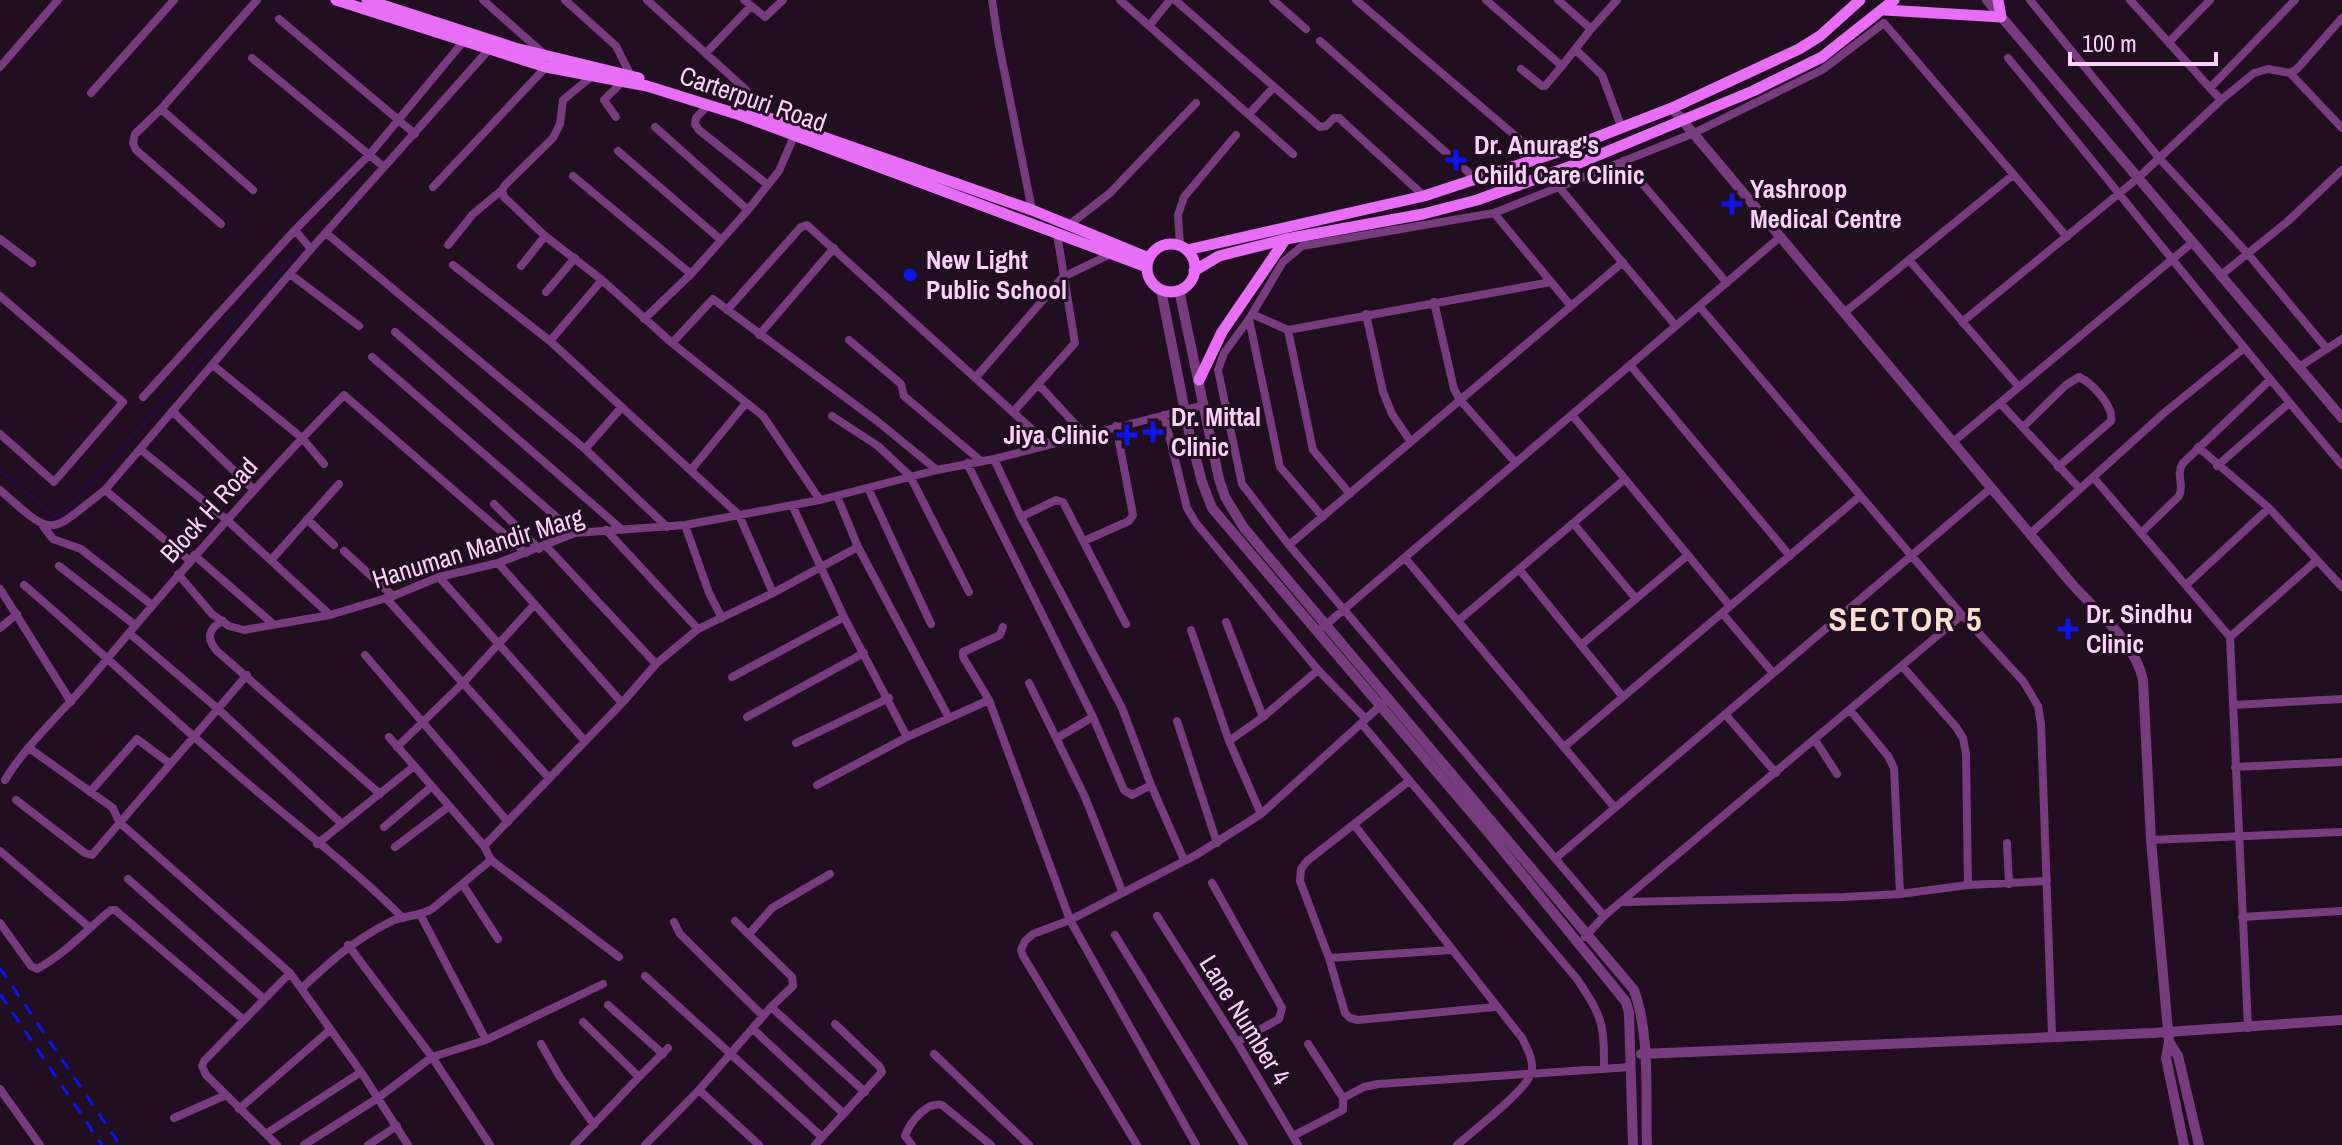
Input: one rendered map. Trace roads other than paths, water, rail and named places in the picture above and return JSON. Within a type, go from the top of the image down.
[{"type":"main road","name":"Carterpuri Road","points":[[336,0],[463,42],[492,45]]},
{"type":"main road","name":"Carterpuri Road","points":[[367,0],[591,77],[626,79],[740,115],[1111,254],[1148,262]]},
{"type":"main road","points":[[1184,248],[1194,262],[1188,284],[1179,290],[1161,290],[1153,284],[1148,262],[1162,245],[1184,248],[1424,196],[1540,157],[1672,108],[1799,49],[1820,36],[1860,0]]},
{"type":"main road","points":[[1194,271],[1219,256],[1286,239],[1423,214],[1477,200],[1577,164],[1753,91],[1822,57],[1894,0]]},
{"type":"main road","points":[[1885,10],[2001,17],[1998,0]]},
{"type":"main road","name":"Carterpuri Road","points":[[550,64],[626,79],[768,117],[1032,210],[1148,262]]},
{"type":"main road","points":[[1199,380],[1222,332],[1286,239]]},
{"type":"street","points":[[0,67],[58,0]]},
{"type":"street","points":[[91,93],[174,0]]},
{"type":"street","points":[[221,224],[136,150],[133,143],[135,134],[257,0]]},
{"type":"street","points":[[433,187],[550,64],[483,0]]},
{"type":"street","points":[[565,0],[616,46],[626,79],[604,100],[616,117]]},
{"type":"street","points":[[647,0],[745,89],[768,117]]},
{"type":"street","points":[[706,53],[748,3],[765,17],[783,0]]},
{"type":"street","points":[[992,0],[1032,210]]},
{"type":"street","points":[[1120,0],[1293,154]]},
{"type":"street","points":[[1149,26],[1173,0],[1320,127],[1339,118],[1424,196]]},
{"type":"street","points":[[1273,0],[1306,29]]},
{"type":"street","points":[[1356,0],[1540,157]]},
{"type":"street","points":[[1486,0],[1562,66]]},
{"type":"street","points":[[1558,0],[1591,29]]},
{"type":"street","points":[[1521,69],[1545,86],[1617,0]]},
{"type":"street","points":[[1987,0],[2342,418]]},
{"type":"street","points":[[2030,0],[2159,158],[2248,254],[2327,349]]},
{"type":"street","points":[[2130,0],[2221,100]]},
{"type":"street","points":[[2169,42],[2210,0]]},
{"type":"street","points":[[2210,88],[2295,0]]},
{"type":"street","points":[[2290,73],[2303,64],[2342,18]]},
{"type":"street","points":[[279,19],[415,134]]},
{"type":"street","points":[[1604,916],[1289,545],[1242,484],[1219,379],[1219,361],[1283,262],[1302,246],[1494,213],[1694,133],[1838,61],[1884,23],[2067,237]]},
{"type":"street","points":[[1320,41],[1476,179]]},
{"type":"street","points":[[143,397],[295,230],[370,154],[463,42]]},
{"type":"street","points":[[43,526],[58,525],[105,490],[311,249],[492,45]]},
{"type":"street","points":[[1576,50],[1602,75],[1621,126]]},
{"type":"street","points":[[252,58],[384,167]]},
{"type":"street","points":[[2008,58],[2174,258],[2243,349],[2342,465]]},
{"type":"street","points":[[1962,322],[2138,178],[2254,73],[2268,69],[2290,73],[2342,128]]},
{"type":"street","points":[[448,245],[473,214],[502,190],[553,138],[560,124],[563,100],[591,77]]},
{"type":"street","points":[[1249,114],[1273,88]]},
{"type":"street","points":[[1069,225],[1110,193],[1196,103]]},
{"type":"street","points":[[708,105],[696,118],[695,124],[699,130],[768,185]]},
{"type":"street","points":[[1672,108],[2140,663],[2168,1037],[2166,1058],[2184,1145]]},
{"type":"street","points":[[161,109],[253,190]]},
{"type":"street","points":[[655,127],[748,210]]},
{"type":"street","points":[[1184,248],[1178,215],[1184,197],[1236,135]]},
{"type":"street","points":[[644,319],[691,274],[748,210],[779,171],[794,136]]},
{"type":"street","points":[[618,151],[721,240]]},
{"type":"street","points":[[1623,161],[1727,283]]},
{"type":"street","points":[[2221,275],[2287,222],[2342,170]]},
{"type":"street","points":[[1844,313],[2013,175]]},
{"type":"street","points":[[573,176],[691,274]]},
{"type":"street","points":[[1559,187],[1676,326]]},
{"type":"street","points":[[502,190],[509,203],[545,236],[763,416],[820,500]]},
{"type":"street","points":[[1494,213],[1571,306]]},
{"type":"street","points":[[727,310],[801,227],[807,225],[1048,444]]},
{"type":"street","points":[[295,230],[311,249]]},
{"type":"street","points":[[326,233],[585,449],[667,527]]},
{"type":"street","points":[[1014,411],[1075,343],[1057,234]]},
{"type":"street","points":[[521,266],[545,236]]},
{"type":"street","points":[[1317,633],[1780,237]]},
{"type":"street","points":[[0,239],[32,263]]},
{"type":"street","points":[[1953,442],[2193,242]]},
{"type":"street","points":[[759,335],[834,248]]},
{"type":"street","points":[[976,377],[1063,277],[1111,254]]},
{"type":"street","points":[[546,292],[575,258]]},
{"type":"street","points":[[1909,260],[2019,387]]},
{"type":"street","points":[[1289,545],[1623,262]]},
{"type":"street","points":[[453,265],[550,341],[739,515],[773,593]]},
{"type":"street","points":[[290,274],[359,326]]},
{"type":"street","points":[[550,341],[602,280]]},
{"type":"street","points":[[1250,316],[1288,330],[1551,282]]},
{"type":"street","points":[[1161,290],[1202,482],[1212,508],[1583,939],[1634,990],[1639,1005],[1644,1054],[1647,1145]]},
{"type":"street","points":[[1179,290],[1219,479],[1244,528],[1389,698],[1583,939],[1626,1002],[1629,1013],[1633,1145]]},
{"type":"street","points":[[0,296],[123,402],[54,482],[0,434]]},
{"type":"street","points":[[672,343],[713,299],[877,421],[937,470]]},
{"type":"street","points":[[1434,302],[1450,378],[1460,400],[1516,463]]},
{"type":"street","points":[[1699,306],[1911,556],[2023,681],[2038,706],[2052,1036]]},
{"type":"street","points":[[1366,314],[1383,392],[1392,414],[1411,442]]},
{"type":"street","points":[[1250,316],[1280,467],[1323,517]]},
{"type":"street","points":[[1288,330],[1313,450],[1350,494]]},
{"type":"street","points":[[395,332],[620,528]]},
{"type":"street","points":[[2299,367],[2342,339]]},
{"type":"street","points":[[849,340],[901,384],[904,396],[981,461]]},
{"type":"street","points":[[2030,534],[2164,413],[2243,349]]},
{"type":"street","points":[[372,357],[575,533]]},
{"type":"street","points":[[1630,365],[1790,556]]},
{"type":"street","points":[[214,366],[302,438],[324,464]]},
{"type":"street","points":[[2023,427],[2066,385],[2079,377],[2110,408],[2113,414],[2111,421],[2058,467]]},
{"type":"street","points":[[2141,533],[2182,491],[2179,468],[2270,380]]},
{"type":"street","points":[[1038,384],[1085,435]]},
{"type":"street","name":"Block H Road","points":[[5,780],[191,557],[344,395],[526,553]]},
{"type":"street","points":[[691,470],[746,403]]},
{"type":"street","points":[[2000,403],[2080,489]]},
{"type":"street","points":[[2217,466],[2289,403]]},
{"type":"street","name":"Hanuman Mandir Marg","points":[[223,621],[244,630],[330,615],[390,597],[439,577],[498,563],[575,533],[685,525],[820,500],[1204,405]]},
{"type":"street","points":[[585,449],[621,408]]},
{"type":"street","points":[[173,412],[254,490]]},
{"type":"street","points":[[1164,415],[1191,515],[1363,721],[1409,781],[1577,979],[1595,1006],[1604,1031],[1604,1069]]},
{"type":"street","points":[[1572,415],[1730,606]]},
{"type":"street","points":[[832,416],[878,446],[910,476],[969,592]]},
{"type":"street","points":[[1084,541],[1129,521],[1133,515],[1116,426]]},
{"type":"street","points":[[2198,447],[2269,508],[2342,587]]},
{"type":"street","points":[[140,449],[272,559],[330,615]]},
{"type":"street","points":[[994,459],[1021,517],[1122,708],[1184,860]]},
{"type":"street","points":[[967,463],[1093,717],[1125,792],[1132,795],[1151,785]]},
{"type":"street","points":[[2093,477],[2230,637],[2248,1028]]},
{"type":"street","points":[[1458,621],[1625,479]]},
{"type":"street","points":[[272,559],[339,484]]},
{"type":"street","points":[[868,488],[931,624]]},
{"type":"street","points":[[1556,858],[1991,488]]},
{"type":"street","points":[[0,490],[43,526],[53,539],[81,549],[152,605]]},
{"type":"street","points":[[105,490],[273,624]]},
{"type":"street","points":[[837,496],[858,547],[949,718]]},
{"type":"street","points":[[1564,747],[1860,496]]},
{"type":"street","points":[[1021,517],[1056,500],[1061,501],[1126,624]]},
{"type":"street","points":[[494,504],[543,547],[656,664]]},
{"type":"street","points":[[792,505],[844,617],[907,737]]},
{"type":"street","points":[[2186,585],[2269,508]]},
{"type":"street","points":[[307,519],[334,545]]},
{"type":"street","points":[[1573,523],[1636,599]]},
{"type":"street","points":[[685,525],[709,593],[722,618]]},
{"type":"street","points":[[606,530],[698,629]]},
{"type":"street","points":[[484,846],[656,664],[698,629],[858,547]]},
{"type":"street","points":[[344,551],[390,597],[462,684],[549,778]]},
{"type":"street","points":[[1581,645],[1688,555]]},
{"type":"street","points":[[1405,558],[1615,808]]},
{"type":"street","points":[[2230,637],[2317,560]]},
{"type":"street","points":[[498,563],[622,703]]},
{"type":"street","points":[[59,566],[135,625]]},
{"type":"street","points":[[1519,569],[1623,697]]},
{"type":"street","points":[[178,574],[195,596],[223,621],[211,629],[212,645],[380,794]]},
{"type":"street","points":[[439,577],[585,741]]},
{"type":"street","points":[[24,585],[192,736],[372,888],[403,918]]},
{"type":"street","points":[[0,589],[71,702]]},
{"type":"street","points":[[397,747],[462,684],[534,605]]},
{"type":"street","points":[[1722,613],[1773,673]]},
{"type":"street","points":[[0,628],[17,614]]},
{"type":"street","points":[[1583,939],[1604,916],[1962,615]]},
{"type":"street","points":[[732,677],[844,617]]},
{"type":"street","points":[[1226,622],[1263,717]]},
{"type":"street","points":[[1003,627],[1000,635],[962,653],[989,700],[1070,920],[1196,1145]]},
{"type":"street","points":[[1191,630],[1229,741],[1261,814]]},
{"type":"street","points":[[129,633],[217,708],[342,824]]},
{"type":"street","points":[[747,717],[864,653]]},
{"type":"street","points":[[365,655],[508,822]]},
{"type":"street","points":[[1902,666],[1963,738],[1966,754],[1968,885]]},
{"type":"street","points":[[1229,741],[1263,717],[1318,670]]},
{"type":"street","points":[[16,800],[88,855],[95,853],[247,675]]},
{"type":"street","points":[[1029,683],[1085,797],[1122,891]]},
{"type":"street","points":[[796,743],[889,698]]},
{"type":"street","points":[[1137,1145],[1021,950],[1025,941],[1033,934],[1070,920],[1217,843],[1261,814],[1389,698]]},
{"type":"street","points":[[2233,705],[2342,699]]},
{"type":"street","points":[[817,785],[907,737],[989,700]]},
{"type":"street","points":[[1850,710],[1894,768],[1900,894]]},
{"type":"street","points":[[1725,714],[1776,773]]},
{"type":"street","points":[[1057,738],[1093,717]]},
{"type":"street","points":[[1177,721],[1217,843]]},
{"type":"street","points":[[389,737],[484,846],[491,860],[619,957]]},
{"type":"street","points":[[90,792],[137,739],[169,763]]},
{"type":"street","points":[[1815,740],[1837,774]]},
{"type":"street","points":[[29,748],[113,808],[119,822],[290,973],[303,987],[408,1145]]},
{"type":"street","points":[[2235,767],[2342,762]]},
{"type":"street","points":[[317,844],[413,767]]},
{"type":"street","points":[[1409,781],[1307,861],[1301,869],[1300,881],[1329,958],[1345,1013],[1358,1020],[1495,1007]]},
{"type":"street","points":[[384,827],[431,787]]},
{"type":"street","points":[[395,847],[448,807]]},
{"type":"street","points":[[1355,826],[1527,1048],[1531,1060],[1531,1075],[1520,1089],[1457,1145]]},
{"type":"street","points":[[2151,840],[2342,832]]},
{"type":"street","points":[[2007,843],[2009,884]]},
{"type":"street","points":[[0,851],[89,927]]},
{"type":"street","points":[[303,987],[348,945],[403,918],[421,916],[491,860]]},
{"type":"street","points":[[749,934],[772,908],[830,874]]},
{"type":"street","points":[[128,879],[264,999]]},
{"type":"street","points":[[1623,902],[1900,894],[1968,885],[2047,881]]},
{"type":"street","points":[[1212,883],[1282,1008],[1279,1019],[1237,1042]]},
{"type":"street","points":[[463,885],[498,939]]},
{"type":"street","points":[[0,923],[31,966],[37,969],[56,959],[111,910],[116,911],[244,1020]]},
{"type":"street","points":[[2242,917],[2342,911]]},
{"type":"street","points":[[421,916],[486,1040]]},
{"type":"street","name":"Lane Number 4","points":[[1157,916],[1298,1145]]},
{"type":"street","points":[[645,1145],[699,1090],[771,1007],[790,991],[794,981],[735,921]]},
{"type":"street","points":[[674,922],[680,934],[763,1016]]},
{"type":"street","points":[[1115,935],[1244,1145]]},
{"type":"street","points":[[348,945],[432,1057],[490,1145]]},
{"type":"street","points":[[1329,958],[1451,950]]},
{"type":"street","points":[[277,1145],[206,1075],[202,1066],[290,973]]},
{"type":"street","points":[[645,976],[731,1054],[818,1141],[880,1076],[880,1067],[835,1024]]},
{"type":"street","points":[[304,1145],[378,1098],[432,1057],[486,1040],[603,984]]},
{"type":"street","points":[[574,1145],[666,1051],[608,1005]]},
{"type":"street","points":[[771,1007],[865,1092]]},
{"type":"street","points":[[1631,1054],[2052,1036],[2168,1037],[2342,1020]]},
{"type":"street","points":[[583,1022],[639,1077]]},
{"type":"street","points":[[753,1029],[844,1114]]},
{"type":"street","points":[[239,1109],[330,1030]]},
{"type":"street","points":[[2168,1037],[2178,1056],[2199,1145]]},
{"type":"street","points":[[541,1044],[594,1125]]},
{"type":"street","points":[[1293,1136],[1343,1110],[1343,1098],[1308,1044]]},
{"type":"street","points":[[934,1054],[1029,1145]]},
{"type":"street","points":[[1343,1098],[1364,1087],[1378,1084],[1631,1067]]},
{"type":"street","points":[[267,1133],[361,1072]]},
{"type":"street","points":[[0,1089],[40,1145]]},
{"type":"street","points":[[699,1090],[759,1145]]},
{"type":"street","points":[[174,1118],[226,1095]]},
{"type":"street","points":[[912,1145],[905,1136],[907,1129],[930,1105],[936,1103],[985,1143]]},
{"type":"street","points":[[368,1145],[397,1126]]},
{"type":"street","points":[[739,1145],[747,1136]]},
{"type":"waterway","points":[[0,471],[54,516],[63,514],[296,253]]},
{"type":"railway","points":[[0,968],[120,1145]]},
{"type":"railway","points":[[0,994],[102,1145]]},
{"type":"place","name":"Dr. Anurag's Child Care Clinic","points":[[1456,160]]},
{"type":"place","name":"Yashroop Medical Centre","points":[[1732,204]]},
{"type":"place","name":"New Light Public School","points":[[910,275]]},
{"type":"place","name":"Dr. Mittal Clinic","points":[[1153,432]]},
{"type":"place","name":"Jiya Clinic","points":[[1127,435]]},
{"type":"place","name":"Dr. Sindhu Clinic","points":[[2068,629]]},
{"type":"district","name":"SECTOR 5","points":[[1906,619]]}]
